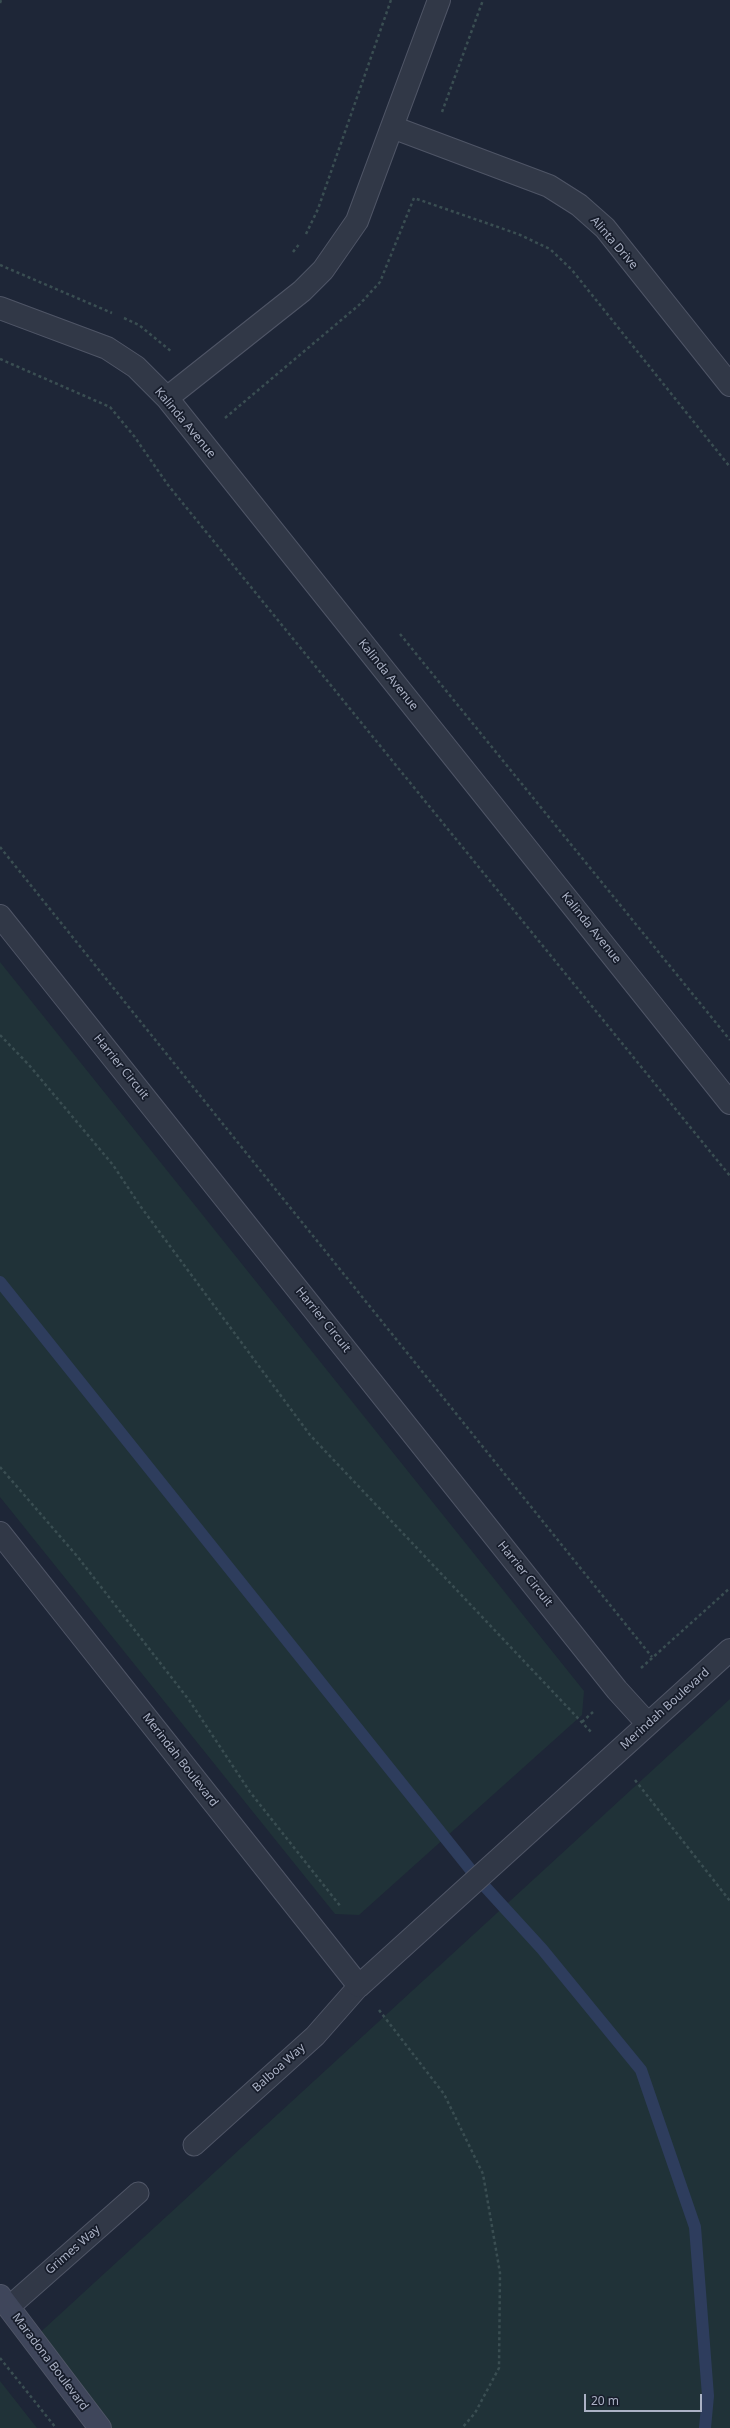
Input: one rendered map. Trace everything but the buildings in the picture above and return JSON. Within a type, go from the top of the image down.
[{"type":"street","points":[[167,398],[302,291],[322,270],[357,221],[439,0]]},
{"type":"street","name":"Alinta Drive","points":[[392,127],[549,186],[579,205],[605,228],[730,385]]},
{"type":"street","name":"Kalinda Avenue","points":[[0,308],[107,348],[136,367],[167,398],[730,1103]]},
{"type":"street","name":"Harrier Circuit","points":[[0,916],[617,1690],[648,1724]]},
{"type":"street","name":"Merindah Boulevard","points":[[0,1533],[359,1986],[730,1650]]},
{"type":"street","name":"Maradona Boulevard","points":[[4,2301],[100,2428]]},
{"type":"lane","name":"Balboa Way","points":[[194,2145],[315,2036],[359,1986]]},
{"type":"lane","name":"Grimes Way","points":[[4,2301],[138,2193]]},
{"type":"path","points":[[290,255],[305,237],[318,209],[391,0]]},
{"type":"path","points":[[225,418],[359,305],[380,282],[414,198],[518,234],[550,250],[572,270],[730,468]]},
{"type":"path","points":[[171,352],[177,347]]},
{"type":"path","points":[[0,359],[110,407],[134,436],[168,485],[730,1176]]},
{"type":"path","points":[[399,633],[730,1040]]},
{"type":"path","points":[[0,847],[652,1657]]},
{"type":"path","points":[[0,1035],[29,1065],[113,1165],[141,1207],[310,1435],[582,1722],[607,1762],[694,1853],[730,1901]]},
{"type":"path","points":[[582,1722],[652,1657],[730,1588]]},
{"type":"path","points":[[0,2358],[56,2428]]},
{"type":"shaded area","points":[[0,962],[584,1691],[582,1715],[359,1915],[335,1914],[0,1497]]},
{"type":"shaded area","points":[[730,1699],[730,2428],[100,2428],[33,2339]]},
{"type":"shaded area","points":[[0,2381],[37,2428],[0,2428]]},
{"type":"waterway","points":[[0,1282],[478,1879],[542,1949],[641,2070],[695,2227],[708,2396],[705,2428]]}]
